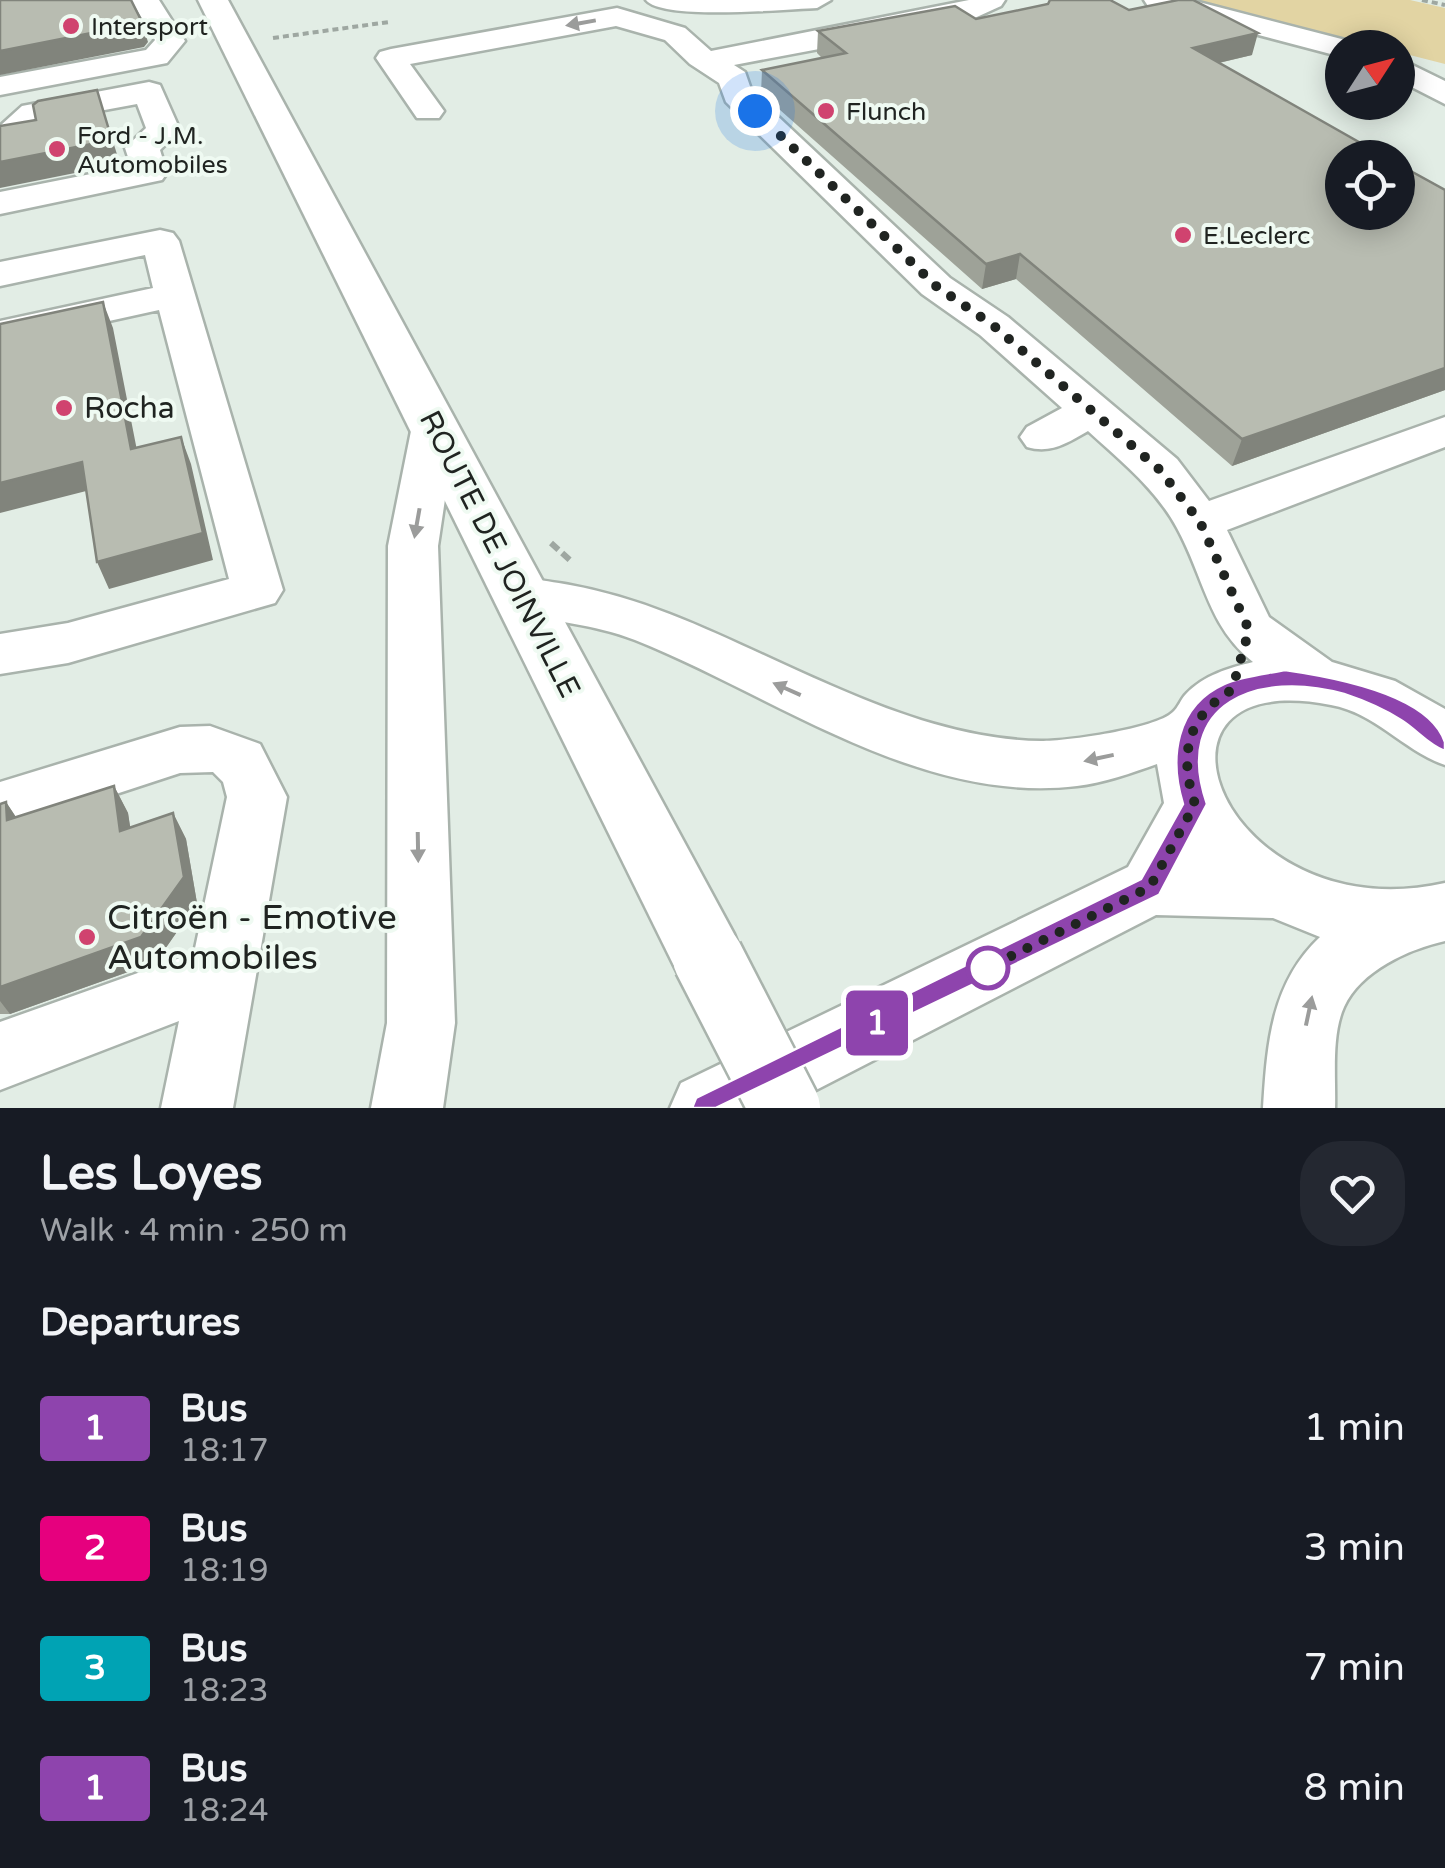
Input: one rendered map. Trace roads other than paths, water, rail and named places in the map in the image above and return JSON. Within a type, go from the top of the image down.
[{"type":"main road","name":"ROUTE DE JOINVILLE","points":[[213,0],[785,1108]]},
{"type":"street","points":[[0,86],[156,57],[170,41],[145,0]]},
{"type":"street","points":[[660,0],[817,0]]},
{"type":"street","points":[[708,61],[968,12],[990,0]]},
{"type":"street","points":[[1158,0],[1325,44]]},
{"type":"street","points":[[428,111],[391,58],[618,17],[675,34],[734,79],[737,95],[936,286],[994,326],[1160,470],[1200,522],[1249,630],[1316,680]]},
{"type":"street","points":[[1415,77],[1445,94]]},
{"type":"street","points":[[0,138],[7,137],[34,112],[149,92],[163,130],[142,148],[150,173],[0,203]]},
{"type":"street","points":[[0,274],[160,240],[257,590],[68,643],[0,654]]},
{"type":"street","points":[[0,333],[175,295]]},
{"type":"street","points":[[1043,438],[1090,410]]},
{"type":"street","points":[[407,1108],[421,1023],[413,546],[434,426]]},
{"type":"street","points":[[1200,522],[1445,431]]},
{"type":"street","points":[[522,596],[570,603],[634,620],[815,702],[949,750],[1019,762],[1074,764],[1117,754],[1285,678],[1316,680],[1377,697],[1432,721]]},
{"type":"street","points":[[1249,630],[1212,710],[1186,752],[1186,778],[1195,804],[1227,851],[1278,890],[1319,909],[1361,920],[1423,917]]},
{"type":"street","points":[[0,807],[180,750],[209,747],[235,754],[250,770],[257,797],[197,1108]]},
{"type":"street","points":[[1150,887],[1195,804]]},
{"type":"street","points":[[706,1108],[1150,887],[1278,890]]},
{"type":"street","points":[[1299,1108],[1309,1001],[1325,973],[1350,950],[1423,917]]},
{"type":"street","points":[[0,1056],[223,974]]},
{"type":"place","name":"Intersport","points":[[71,26]]},
{"type":"place","name":"Flunch","points":[[826,111]]},
{"type":"place","name":"Ford - J.M. Automobiles","points":[[57,149]]},
{"type":"place","name":"E.Leclerc","points":[[1183,235]]},
{"type":"place","name":"Rocha","points":[[64,408]]},
{"type":"place","name":"Citroën - Emotive Automobiles","points":[[87,937]]}]
